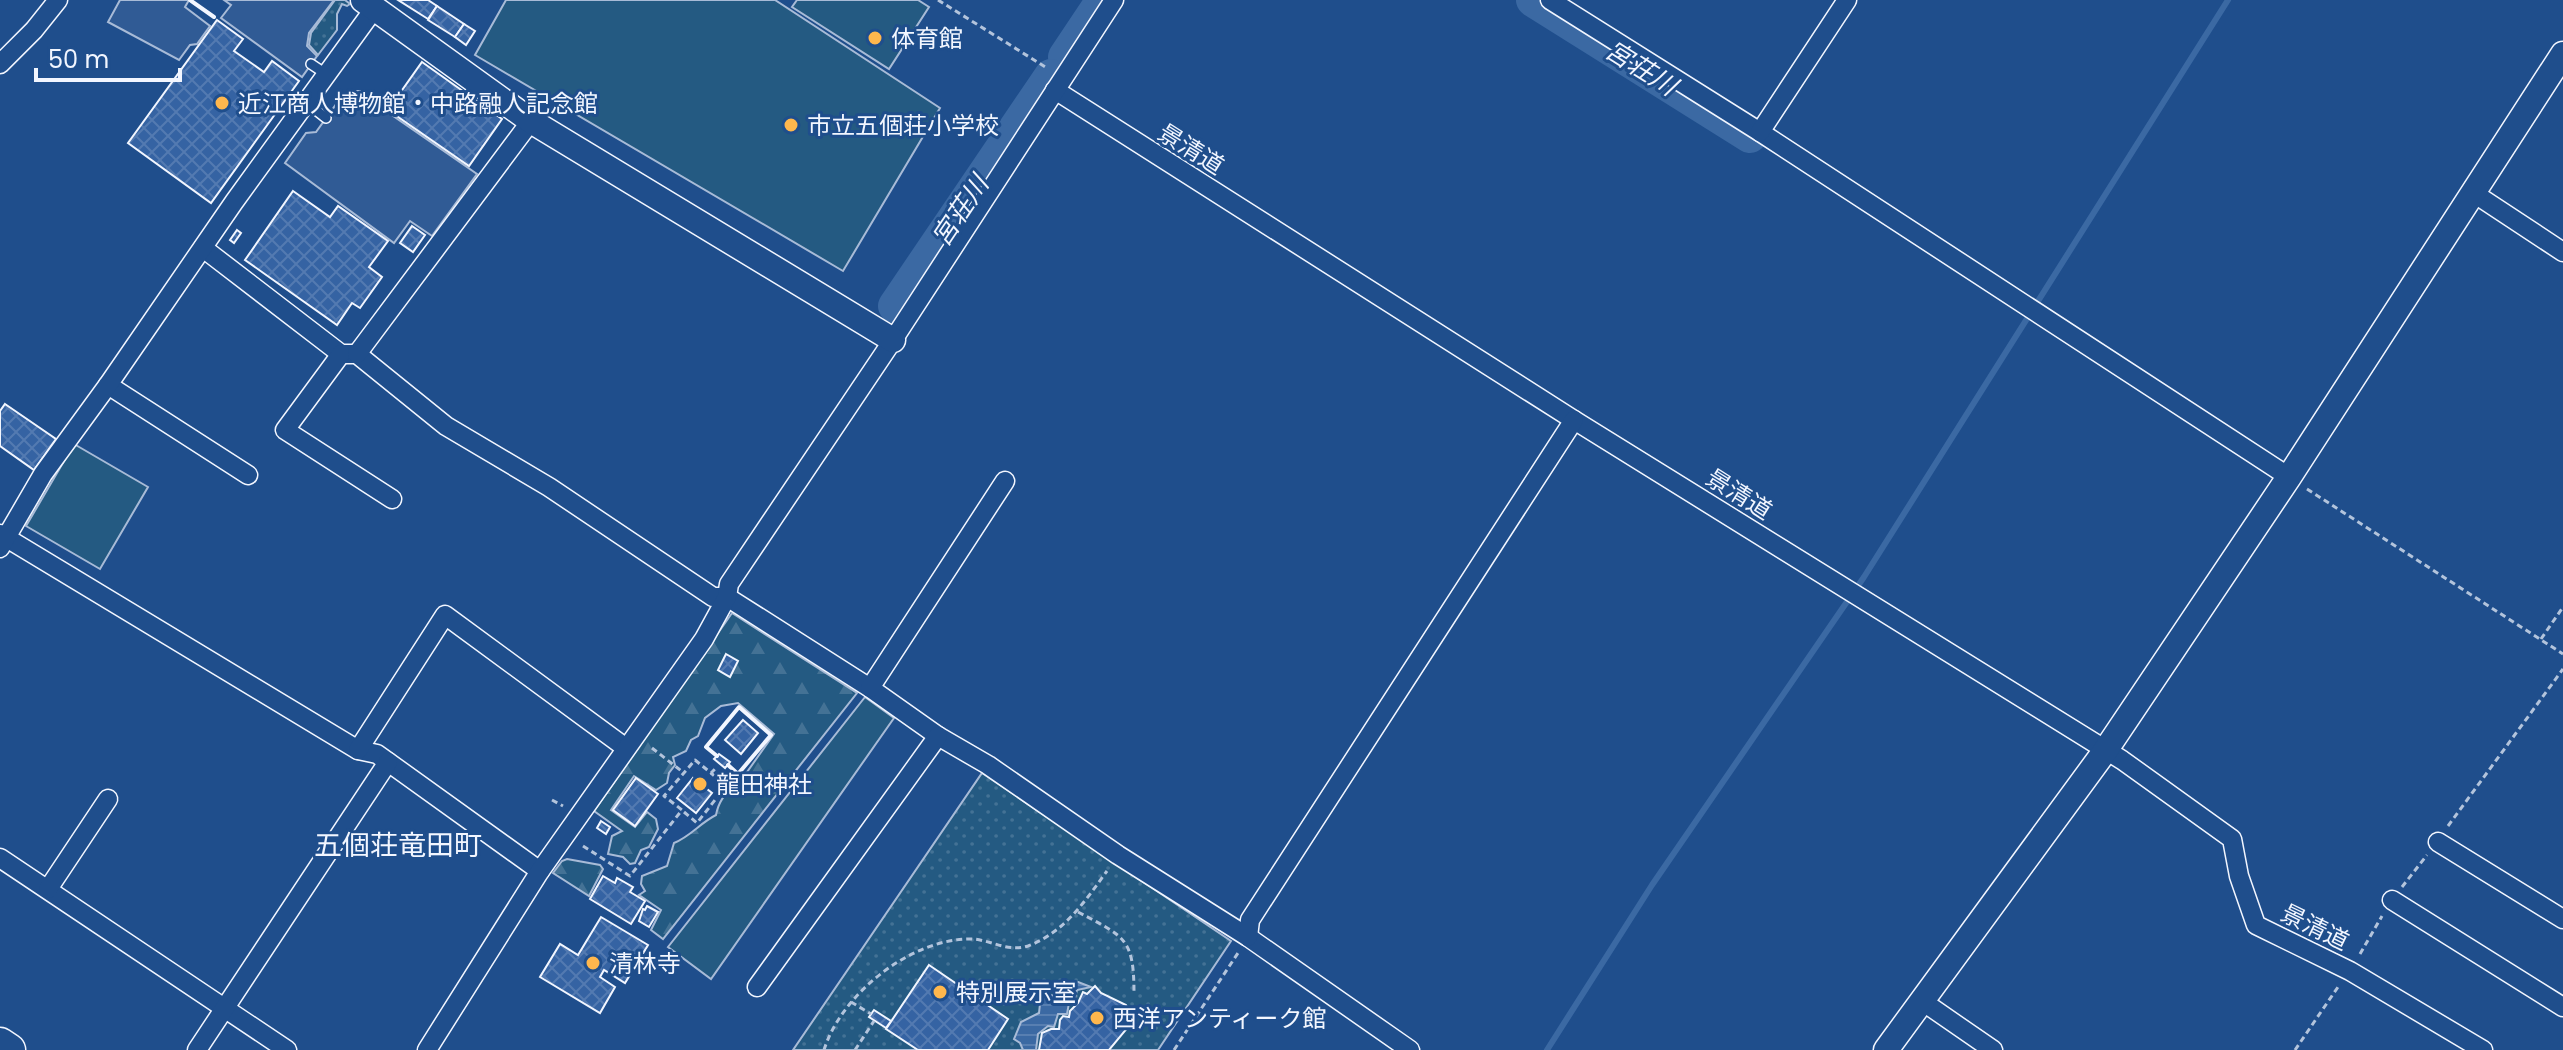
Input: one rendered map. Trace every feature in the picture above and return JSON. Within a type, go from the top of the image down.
[{"type":"highway","points":[[0,1044],[9,1050]]},
{"type":"street","points":[[0,64],[58,0]]},
{"type":"street","points":[[427,1050],[540,871],[704,639],[727,597],[729,584],[893,340],[1114,0]]},
{"type":"street","points":[[1550,0],[1760,132],[2289,477]]},
{"type":"street","points":[[1760,132],[1847,0]]},
{"type":"street","points":[[540,871],[377,754],[358,750],[2,540],[43,474],[307,103],[318,69],[369,4],[531,121],[893,340]]},
{"type":"street","points":[[1886,1050],[2105,751],[2289,477],[2563,54]]},
{"type":"street","name":"景清道","points":[[1059,84],[1574,420],[2105,751],[2232,839],[2239,876],[2256,925],[2350,971],[2483,1050]]},
{"type":"street","points":[[392,499],[285,430],[349,354],[531,121]]},
{"type":"street","points":[[2472,192],[2563,252]]},
{"type":"street","points":[[203,248],[446,426],[549,487],[713,597],[727,597],[870,688],[1118,855],[1248,937],[1410,1050]]},
{"type":"street","points":[[108,385],[248,475]]},
{"type":"street","points":[[1248,937],[1250,920],[1574,420]]},
{"type":"street","points":[[870,688],[1005,481]]},
{"type":"street","points":[[358,750],[445,615],[631,742]]},
{"type":"street","points":[[757,987],[938,736]]},
{"type":"street","points":[[197,1050],[388,762]]},
{"type":"street","points":[[48,889],[108,799]]},
{"type":"street","points":[[2438,842],[2563,919]]},
{"type":"street","points":[[0,858],[287,1050]]},
{"type":"street","points":[[2392,900],[2563,1007]]},
{"type":"street","points":[[1922,1001],[1993,1050]]},
{"type":"lane","points":[[307,103],[326,118]]},
{"type":"path","points":[[938,0],[1034,61],[1059,84]]},
{"type":"path","points":[[2289,477],[2563,654]]},
{"type":"path","points":[[2541,639],[2563,607]]},
{"type":"path","points":[[2392,900],[2438,842],[2563,669]]},
{"type":"path","points":[[631,742],[684,773]]},
{"type":"path","points":[[695,760],[726,786],[697,823],[664,796],[684,773],[695,760]]},
{"type":"path","points":[[711,773],[716,768]]},
{"type":"path","points":[[552,800],[570,810]]},
{"type":"path","points":[[566,835],[630,876],[682,810]]},
{"type":"path","points":[[824,1050],[851,1002],[879,975],[927,947],[967,939],[1012,949],[1036,942],[1078,912],[1118,855]]},
{"type":"path","points":[[1078,912],[1113,931],[1126,942],[1132,957],[1134,994]]},
{"type":"path","points":[[1174,1050],[1248,937]]},
{"type":"path","points":[[851,1002],[871,1014]]},
{"type":"path","points":[[855,1050],[874,1021]]},
{"type":"green space","points":[[335,0],[345,0],[350,4],[342,4],[337,14],[337,30],[318,55],[309,45],[311,33]]},
{"type":"green space","name":"市立五個荘小学校","points":[[506,0],[775,0],[940,108],[843,271],[475,55]]},
{"type":"green space","name":"体育館","points":[[797,0],[918,0],[929,7],[889,69],[792,7]]},
{"type":"green space","points":[[74,444],[148,487],[100,569],[26,526]]},
{"type":"green space","points":[[732,613],[857,693],[663,939],[651,930],[661,910],[639,895],[645,891],[641,884],[642,876],[667,866],[674,843],[716,815],[722,798],[735,787],[774,734],[738,703],[721,706],[705,718],[698,736],[691,740],[686,751],[673,757],[675,765],[667,783],[656,790],[634,776],[611,810],[635,827],[647,812],[656,819],[658,829],[649,847],[641,850],[635,863],[630,864],[623,857],[608,854],[612,836],[622,831],[594,811]]},
{"type":"green space","points":[[865,697],[894,718],[711,979],[668,947]]},
{"type":"green space","points":[[982,773],[1231,941],[1158,1050],[793,1050]]},
{"type":"green space","points":[[567,859],[600,865],[603,869],[589,896],[553,873]]},
{"type":"shaded area","points":[[120,0],[189,0],[185,7],[210,26],[197,44],[190,45],[179,60],[108,22]]},
{"type":"shaded area","points":[[224,0],[334,0],[309,33],[307,46],[317,56],[302,77],[221,18],[231,5]]},
{"type":"shaded area","points":[[350,91],[363,91],[376,97],[386,111],[477,174],[432,236],[410,221],[394,243],[285,163],[306,133],[316,132]]},
{"type":"shaded area","points":[[1078,982],[1091,987],[1077,990],[1067,1014],[1058,1014],[1054,1027],[1048,1026],[1038,1034],[1036,1050],[1023,1050],[1014,1039],[1021,1022],[1039,1013],[1044,997],[1058,994],[1063,986],[1070,987]]},
{"type":"building","points":[[398,0],[428,0],[437,6],[428,19]]},
{"type":"building","points":[[437,6],[464,24],[455,37],[428,20]]},
{"type":"building","points":[[217,20],[243,39],[234,51],[264,72],[272,61],[299,81],[211,203],[128,143]]},
{"type":"building","points":[[464,24],[475,31],[466,45],[455,37]]},
{"type":"building","points":[[422,62],[502,119],[469,166],[388,110]]},
{"type":"building","points":[[293,191],[330,217],[338,206],[388,241],[369,267],[382,277],[360,308],[352,303],[337,325],[245,260]]},
{"type":"building","points":[[412,226],[425,235],[413,252],[400,243]]},
{"type":"building","points":[[237,230],[241,233],[234,243],[230,240]]},
{"type":"building","points":[[5,404],[56,439],[34,470],[0,446],[0,411]]},
{"type":"building","points":[[726,654],[738,661],[730,677],[718,670]]},
{"type":"building","points":[[743,720],[758,733],[741,754],[725,740]]},
{"type":"building","points":[[719,754],[730,762],[725,768],[714,759]]},
{"type":"building","points":[[636,778],[658,794],[635,826],[613,810]]},
{"type":"building","points":[[693,778],[712,793],[696,813],[677,798]]},
{"type":"building","points":[[601,821],[610,827],[606,834],[597,828]]},
{"type":"building","points":[[603,876],[615,883],[617,878],[633,887],[630,892],[645,901],[631,924],[590,899]]},
{"type":"building","points":[[647,906],[658,912],[649,927],[639,921]]},
{"type":"building","name":"清林寺","points":[[601,917],[648,945],[625,983],[604,970],[600,977],[615,987],[600,1013],[540,977],[560,944],[578,955]]},
{"type":"building","name":"特別展示室","points":[[929,965],[1008,1019],[988,1050],[918,1050],[886,1029]]},
{"type":"building","name":"西洋アンティーク館","points":[[1095,986],[1101,993],[1126,1005],[1134,1020],[1109,1050],[1039,1050],[1042,1033],[1059,1029],[1060,1020],[1063,1016],[1069,1017],[1083,992],[1087,994]]},
{"type":"building","points":[[874,1010],[891,1021],[886,1028],[869,1017]]},
{"type":"waterway","name":"宮荘川","points":[[1065,57],[1103,0]]},
{"type":"waterway","name":"宮荘川","points":[[1533,0],[1750,136]]},
{"type":"waterway","points":[[1547,1050],[1652,885],[1864,577],[2228,0]]},
{"type":"waterway","name":"宮荘川","points":[[895,306],[1051,76]]},
{"type":"wall","points":[[190,0],[214,17]]},
{"type":"wall","points":[[717,756],[706,747],[739,707],[771,735],[738,774],[728,765]]},
{"type":"place","name":"体育館","points":[[875,38]]},
{"type":"place","name":"近江商人博物館・中路融人記念館","points":[[222,103]]},
{"type":"place","name":"市立五個荘小学校","points":[[791,125]]},
{"type":"place","name":"龍田神社","points":[[700,784]]},
{"type":"place","name":"清林寺","points":[[593,963]]},
{"type":"place","name":"特別展示室","points":[[940,992]]},
{"type":"place","name":"西洋アンティーク館","points":[[1097,1018]]},
{"type":"district","name":"五個荘竜田町","points":[[398,845]]}]
